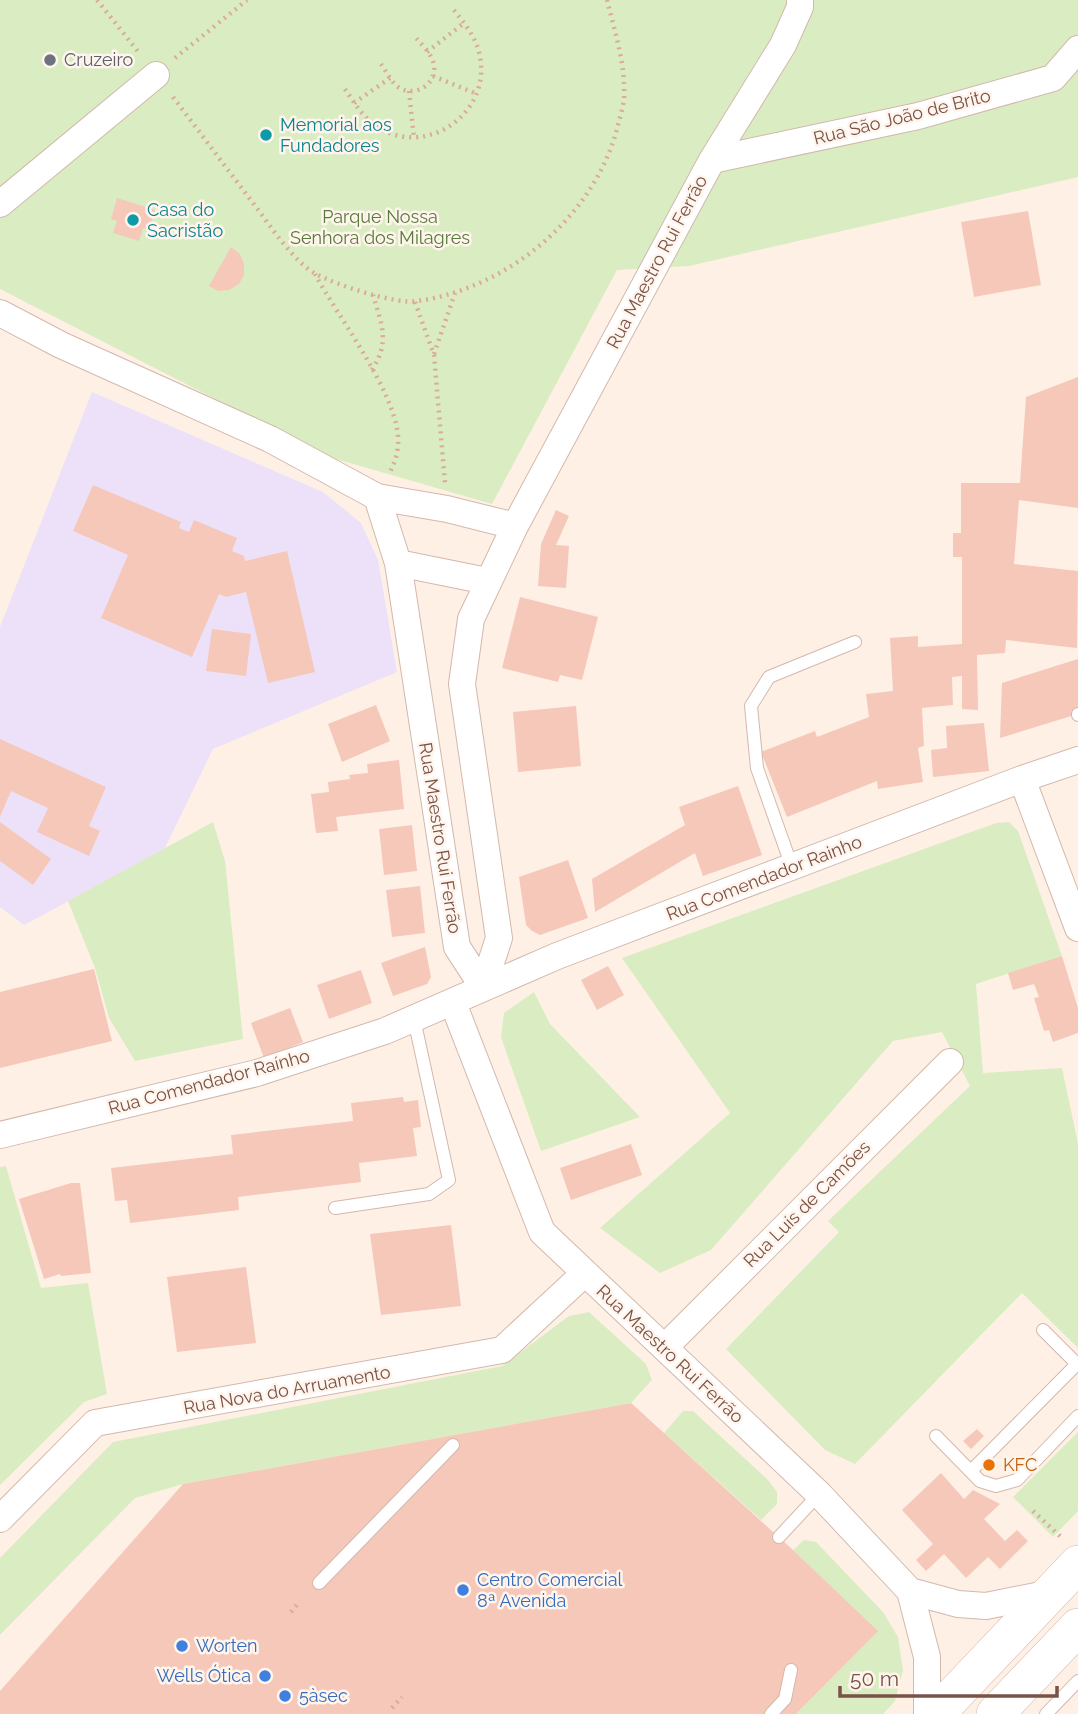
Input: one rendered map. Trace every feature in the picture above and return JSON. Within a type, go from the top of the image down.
[{"type":"main road","points":[[936,1714],[1078,1564]]},
{"type":"main road","points":[[995,1714],[1078,1627]]},
{"type":"street","name":"Rua Maestro Rui Ferrão","points":[[483,987],[499,939],[462,684],[471,619],[515,526],[712,160],[783,46],[803,2]]},
{"type":"street","name":"Rua São João de Brito","points":[[712,160],[918,116],[1054,78],[1078,49]]},
{"type":"street","points":[[0,204],[156,75]]},
{"type":"street","points":[[0,313],[61,345],[270,439],[377,497],[447,509],[515,526]]},
{"type":"street","name":"Rua Maestro Rui Ferrão","points":[[377,497],[398,563],[457,947],[483,987]]},
{"type":"street","points":[[398,563],[487,581]]},
{"type":"street","name":"Rua Comendador Rainho","points":[[453,1003],[483,987],[1022,779],[1078,760]]},
{"type":"street","points":[[1022,779],[1078,928]]},
{"type":"street","name":"Rua Maestro Rui Ferrão","points":[[453,1003],[542,1232],[818,1494],[910,1591],[927,1657],[926,1714]]},
{"type":"street","name":"Rua Comendador Raínho","points":[[0,1135],[257,1073],[385,1031],[453,1003]]},
{"type":"street","name":"Rua Luís de Camões","points":[[665,1347],[950,1062]]},
{"type":"street","name":"Rua Nova do Arruamento","points":[[0,1519],[95,1423],[502,1350],[584,1274]]},
{"type":"street","points":[[910,1591],[958,1604],[986,1606],[1051,1593]]},
{"type":"lane","points":[[792,867],[757,768],[751,706],[769,677],[855,642]]},
{"type":"lane","points":[[335,1208],[429,1194],[449,1180],[414,1019]]},
{"type":"lane","points":[[971,1471],[1078,1364],[1043,1330]]},
{"type":"lane","points":[[936,1436],[980,1481],[996,1486],[1017,1480],[1078,1416]]},
{"type":"lane","points":[[319,1583],[453,1446]]},
{"type":"lane","points":[[779,1537],[818,1494]]},
{"type":"lane","points":[[771,1714],[785,1699],[791,1670]]},
{"type":"lane","points":[[1046,1714],[1078,1681]]},
{"type":"path","points":[[97,0],[286,246],[315,274],[372,370],[390,404],[398,436],[395,462],[377,497]]},
{"type":"path","points":[[190,46],[247,0]]},
{"type":"path","points":[[315,274],[373,295],[415,302],[478,284],[517,262],[569,220],[598,177],[613,145],[624,100],[620,53],[607,0]]},
{"type":"path","points":[[345,89],[373,124],[386,131],[414,138],[428,136],[453,125],[471,106],[477,94],[481,65],[479,51],[454,10]]},
{"type":"path","points":[[427,52],[464,23]]},
{"type":"path","points":[[381,64],[398,87],[409,92],[428,85],[435,67],[416,38]]},
{"type":"path","points":[[433,76],[477,94]]},
{"type":"path","points":[[354,103],[390,78]]},
{"type":"path","points":[[409,92],[414,138]]},
{"type":"path","points":[[434,355],[455,292]]},
{"type":"path","points":[[372,370],[379,359],[383,337],[381,317],[373,295]]},
{"type":"path","points":[[415,302],[434,355],[447,509]]},
{"type":"path","points":[[1033,1511],[1056,1532]]},
{"type":"path","points":[[291,1612],[300,1601]]},
{"type":"path","points":[[392,1708],[402,1698]]},
{"type":"shaded area","points":[[92,392],[323,492],[361,523],[378,560],[397,672],[213,749],[164,850],[24,925],[0,907],[0,627]]},
{"type":"green space","name":"Parque Nossa Senhora dos Milagres","points":[[0,0],[1078,0],[1078,177],[689,266],[617,270],[492,504],[329,457],[0,289]]},
{"type":"green space","points":[[213,822],[225,861],[243,1039],[135,1061],[109,1018],[95,968],[68,901]]},
{"type":"green space","points":[[1009,822],[1018,831],[1062,956],[976,984],[983,1073],[1062,1068],[1078,1144],[1078,1348],[1022,1293],[855,1464],[825,1450],[726,1349],[839,1232],[828,1221],[970,1086],[942,1032],[893,1041],[711,1250],[660,1273],[600,1228],[730,1113],[622,958],[996,823]]},
{"type":"green space","points":[[534,992],[550,1024],[640,1117],[541,1151],[501,1037],[504,1013]]},
{"type":"green space","points":[[6,1166],[41,1288],[88,1283],[107,1394],[84,1402],[0,1485],[0,1167]]},
{"type":"green space","points":[[589,1312],[646,1364],[652,1380],[631,1403],[183,1484],[135,1498],[0,1635],[0,1558],[113,1442],[502,1366],[569,1316]]},
{"type":"green space","points":[[683,1411],[693,1411],[768,1480],[777,1492],[777,1504],[761,1520],[664,1433]]},
{"type":"green space","points":[[1078,1432],[1078,1511],[1053,1537],[1013,1497]]},
{"type":"green space","points":[[804,1540],[816,1542],[883,1612],[898,1637],[903,1670],[895,1701],[883,1714],[796,1714],[877,1631],[793,1550]]},
{"type":"building","name":"Casa do Sacristão","points":[[117,198],[155,210],[149,230],[143,228],[139,241],[113,233],[117,221],[111,219]]},
{"type":"building","points":[[1028,211],[1041,285],[974,297],[961,222]]},
{"type":"building","points":[[231,247],[240,254],[244,275],[239,284],[229,290],[218,291],[209,286]]},
{"type":"building","points":[[1078,377],[1078,508],[1019,500],[1014,564],[1078,571],[1077,648],[1006,640],[1005,653],[977,655],[978,710],[962,709],[962,676],[952,677],[953,705],[922,708],[924,746],[918,748],[923,782],[878,789],[877,781],[787,817],[761,752],[815,731],[817,737],[869,717],[866,694],[893,691],[890,638],[918,636],[918,647],[962,644],[962,557],[953,557],[953,533],[961,533],[961,483],[1020,483],[1026,397]]},
{"type":"building","points":[[93,485],[181,522],[179,528],[189,532],[194,520],[237,538],[232,551],[244,556],[245,561],[287,551],[315,672],[268,683],[246,592],[226,597],[219,594],[192,657],[101,618],[128,555],[73,531]]},
{"type":"building","points":[[556,510],[569,516],[556,545],[569,546],[566,588],[538,586],[541,544]]},
{"type":"building","points":[[520,597],[598,617],[582,680],[560,675],[558,682],[502,668]]},
{"type":"building","points":[[212,629],[251,634],[246,676],[206,671]]},
{"type":"building","points":[[1078,659],[1078,714],[1000,738],[1002,683]]},
{"type":"building","points":[[376,705],[390,741],[342,762],[328,724]]},
{"type":"building","points":[[576,706],[581,766],[518,772],[513,712]]},
{"type":"building","points":[[984,723],[989,771],[933,777],[931,750],[947,748],[946,726]]},
{"type":"building","points":[[0,739],[106,787],[89,826],[100,831],[89,856],[37,832],[48,808],[11,791],[0,817]]},
{"type":"building","points":[[399,760],[404,809],[336,817],[338,831],[316,833],[311,794],[329,792],[328,782],[350,779],[349,775],[368,773],[367,764]]},
{"type":"building","points":[[738,786],[762,855],[703,876],[695,853],[595,912],[592,879],[685,825],[679,807]]},
{"type":"building","points":[[0,822],[51,859],[33,885],[0,861]]},
{"type":"building","points":[[412,825],[417,871],[384,875],[379,829]]},
{"type":"building","points":[[568,860],[588,918],[540,935],[526,925],[519,877]]},
{"type":"building","points":[[420,886],[425,933],[392,937],[386,890]]},
{"type":"building","points":[[425,947],[431,977],[427,984],[393,996],[381,963]]},
{"type":"building","points":[[1062,956],[1078,1008],[1078,1033],[1053,1042],[1049,1030],[1044,1031],[1034,998],[1039,997],[1034,984],[1013,990],[1008,973]]},
{"type":"building","points":[[608,966],[624,995],[597,1010],[581,980]]},
{"type":"building","points":[[94,969],[112,1041],[0,1068],[0,992]]},
{"type":"building","points":[[361,970],[372,1003],[329,1019],[317,985]]},
{"type":"building","points":[[290,1008],[303,1042],[264,1058],[251,1023]]},
{"type":"building","points":[[403,1097],[404,1102],[418,1100],[421,1127],[413,1128],[417,1156],[359,1163],[361,1182],[238,1197],[239,1210],[130,1223],[127,1200],[115,1201],[111,1168],[233,1154],[231,1135],[353,1121],[351,1103]]},
{"type":"building","points":[[631,1144],[642,1175],[571,1200],[560,1168]]},
{"type":"building","points":[[71,1183],[80,1183],[91,1273],[60,1274],[44,1279],[19,1199]]},
{"type":"building","points":[[451,1225],[461,1306],[381,1315],[370,1234]]},
{"type":"building","points":[[246,1267],[256,1343],[177,1352],[167,1277]]},
{"type":"building","name":"Centro Comercial 8ª Avenida","points":[[631,1403],[878,1631],[796,1714],[0,1714],[0,1691],[183,1484]]},
{"type":"building","points":[[977,1429],[984,1436],[971,1449],[963,1441]]},
{"type":"building","points":[[941,1473],[964,1499],[973,1490],[1000,1504],[984,1519],[1005,1541],[1017,1530],[1028,1541],[1000,1569],[988,1557],[966,1578],[944,1554],[926,1571],[916,1560],[933,1544],[902,1510]]},
{"type":"place","name":"Cruzeiro","points":[[50,60]]},
{"type":"place","name":"Memorial aos Fundadores","points":[[266,135]]},
{"type":"place","name":"Casa do Sacristão","points":[[133,220]]},
{"type":"place","name":"KFC","points":[[989,1465]]},
{"type":"place","name":"Centro Comercial 8ª Avenida","points":[[463,1590]]},
{"type":"place","name":"Worten","points":[[182,1646]]},
{"type":"place","name":"Wells Ótica","points":[[265,1676]]},
{"type":"place","name":"5àsec","points":[[285,1696]]}]
